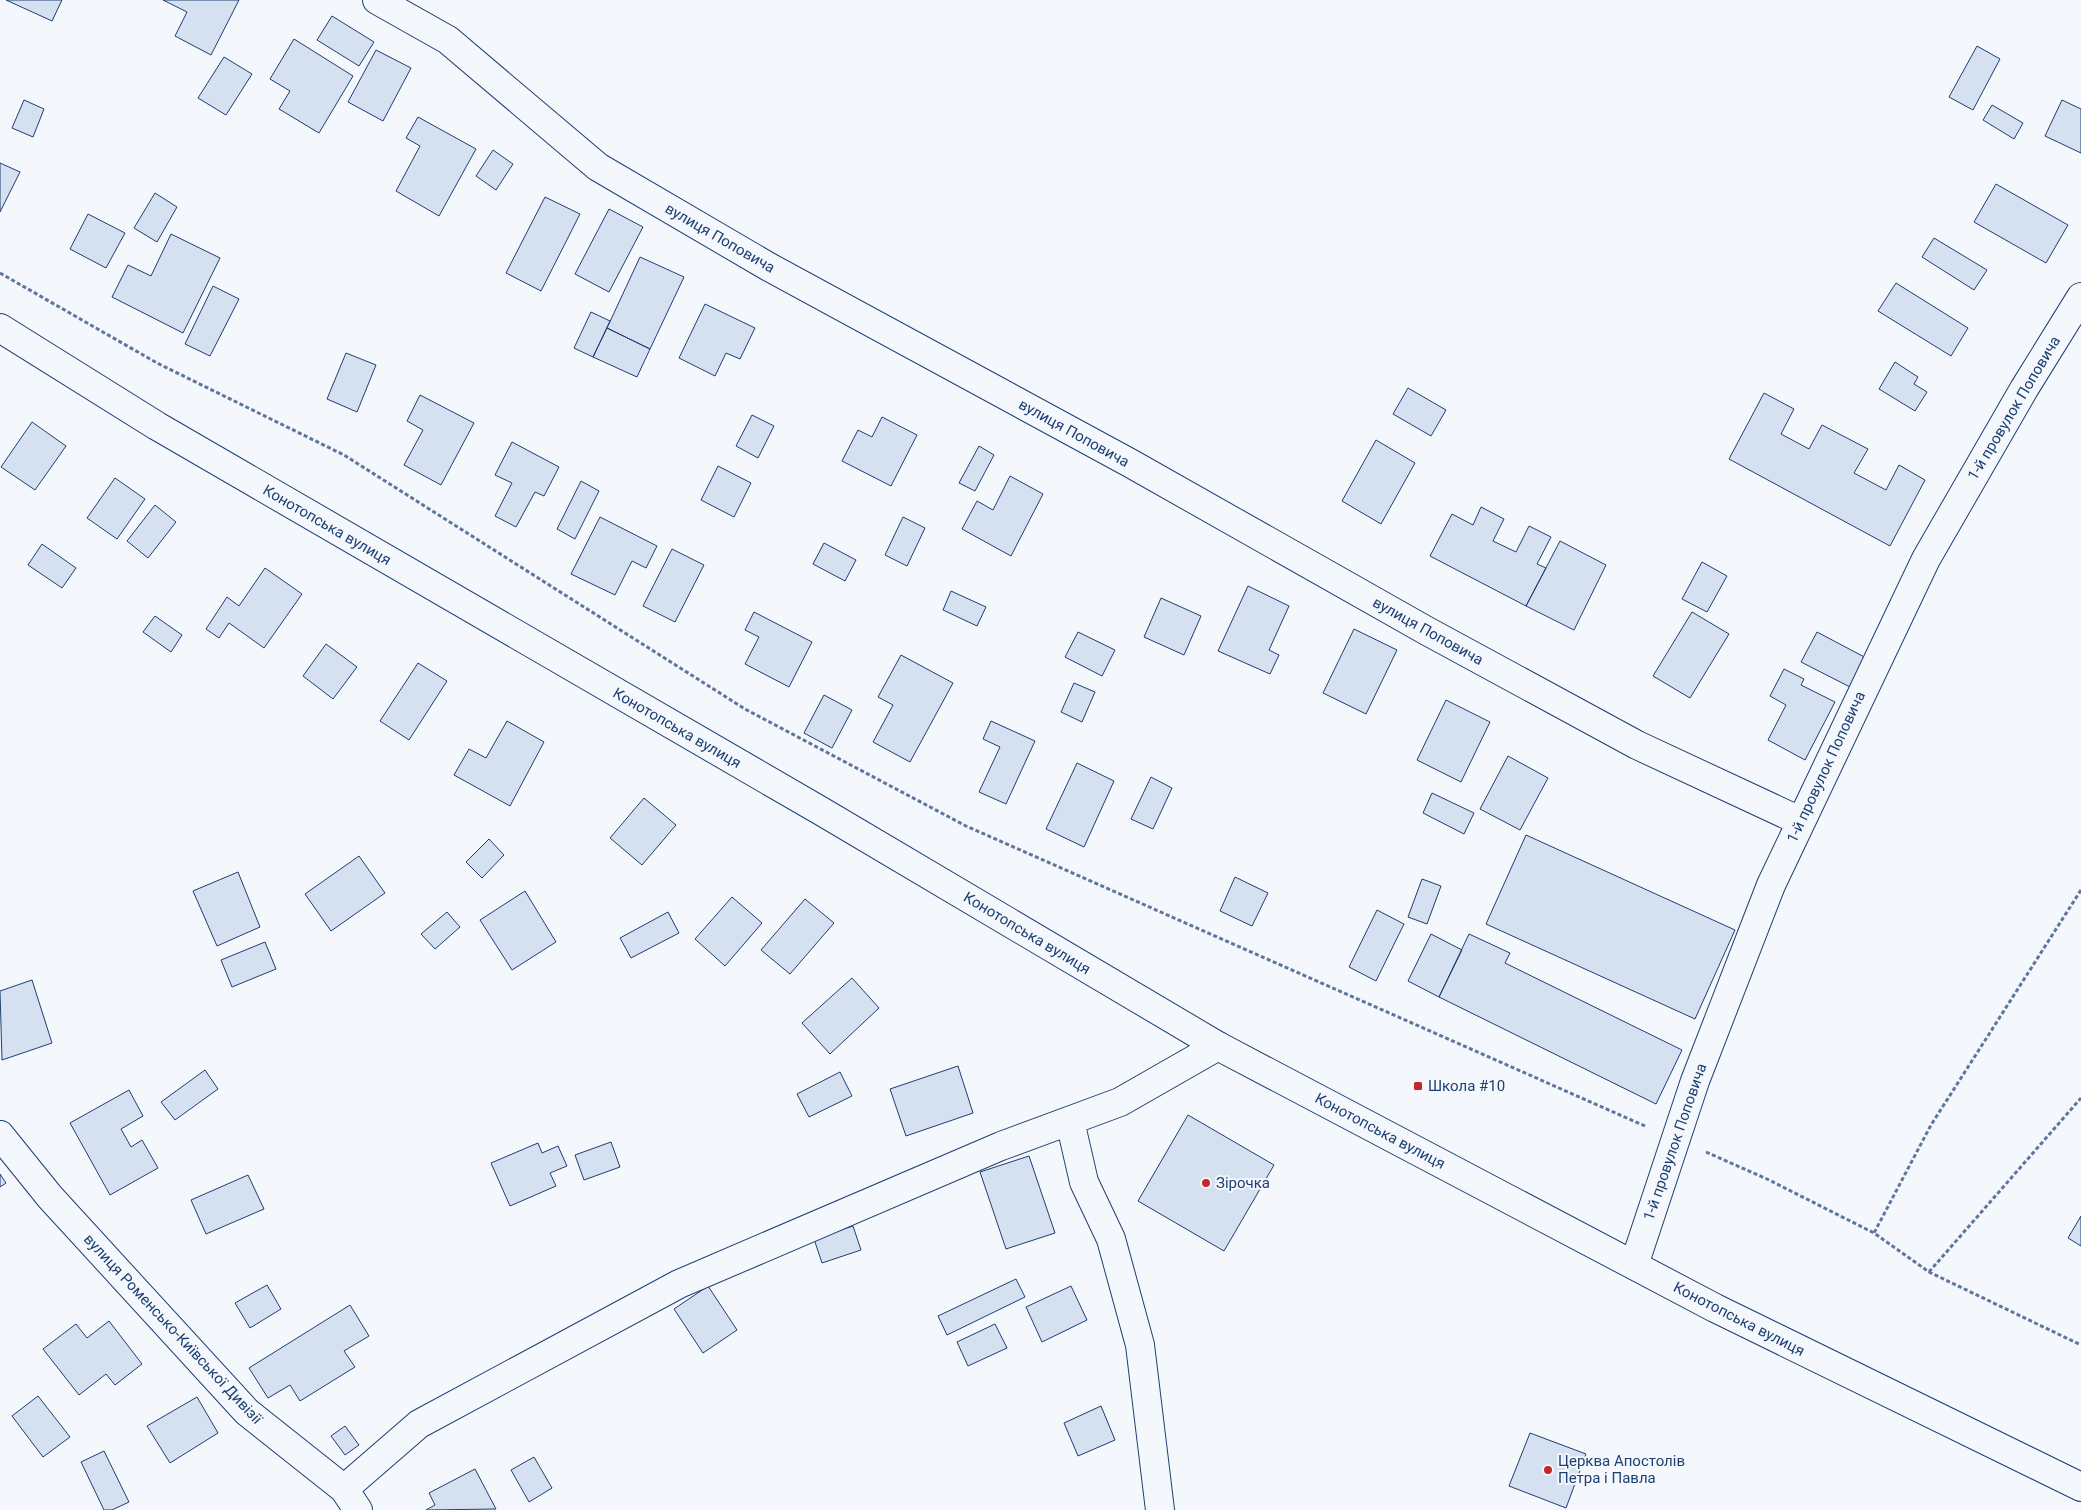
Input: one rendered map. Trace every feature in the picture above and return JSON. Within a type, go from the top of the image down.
[{"type":"street","name":"вулиця Поповича","points":[[377,0],[448,40],[598,166],[769,267],[1130,463],[1427,631],[1637,745],[1800,821]]},
{"type":"street","name":"1-й провулок Поповича","points":[[1634,1266],[1694,1082],[1771,885],[1800,821],[1926,559],[2024,389],[2081,296]]},
{"type":"street","name":"Конотопська вулиця","points":[[0,328],[157,426],[821,811],[1218,1046],[1715,1308],[2081,1487]]},
{"type":"street","points":[[351,1499],[419,1424],[679,1284],[1001,1146],[1120,1102],[1218,1046]]},
{"type":"street","points":[[1070,1121],[1084,1182],[1111,1240],[1140,1345],[1160,1510]]},
{"type":"street","name":"вулиця Роменсько-Київської Дивізії","points":[[0,1135],[50,1196],[248,1412],[351,1499]]},
{"type":"path","points":[[0,273],[157,363],[344,455],[745,709],[966,826],[1767,1180],[1874,1234],[1929,1272],[2081,1344]]},
{"type":"path","points":[[1874,1234],[1931,1125],[2081,890]]},
{"type":"path","points":[[1929,1272],[2081,1098]]},
{"type":"building","points":[[6,0],[62,0],[52,21]]},
{"type":"building","points":[[163,0],[239,0],[211,55],[175,36],[187,12]]},
{"type":"building","points":[[332,16],[374,42],[359,66],[317,40]]},
{"type":"building","points":[[294,39],[353,76],[319,133],[279,109],[290,91],[270,79]]},
{"type":"building","points":[[1977,46],[2000,59],[1973,110],[1949,97]]},
{"type":"building","points":[[376,50],[411,68],[383,121],[348,102]]},
{"type":"building","points":[[224,57],[252,74],[226,115],[198,98]]},
{"type":"building","points":[[24,100],[44,109],[33,137],[12,128]]},
{"type":"building","points":[[2062,100],[2081,109],[2081,153],[2045,136]]},
{"type":"building","points":[[1992,105],[2023,123],[2014,139],[1983,120]]},
{"type":"building","points":[[418,117],[476,149],[439,216],[396,191],[420,146],[406,138]]},
{"type":"building","points":[[493,150],[513,164],[496,190],[476,176]]},
{"type":"building","points":[[0,163],[20,172],[0,212]]},
{"type":"building","points":[[1996,184],[2068,225],[2046,263],[1974,222]]},
{"type":"building","points":[[155,193],[177,207],[157,242],[134,228]]},
{"type":"building","points":[[545,197],[580,214],[541,291],[506,273]]},
{"type":"building","points":[[609,209],[643,227],[609,292],[575,274]]},
{"type":"building","points":[[88,214],[125,233],[106,268],[70,249]]},
{"type":"building","points":[[171,234],[220,258],[183,333],[112,297],[128,265],[151,276]]},
{"type":"building","points":[[1934,238],[1987,270],[1974,290],[1922,257]]},
{"type":"building","points":[[640,257],[684,277],[650,349],[607,328]]},
{"type":"building","points":[[1896,283],[1968,328],[1951,356],[1878,311]]},
{"type":"building","points":[[213,286],[239,299],[210,356],[185,344]]},
{"type":"building","points":[[705,304],[755,328],[740,359],[726,353],[715,376],[679,358]]},
{"type":"building","points":[[591,312],[610,321],[593,357],[574,348]]},
{"type":"building","points":[[607,328],[650,349],[637,377],[593,357]]},
{"type":"building","points":[[346,353],[376,365],[357,412],[327,399]]},
{"type":"building","points":[[1895,362],[1918,377],[1914,384],[1927,392],[1915,411],[1879,389]]},
{"type":"building","points":[[1408,388],[1446,410],[1431,436],[1393,414]]},
{"type":"building","points":[[1764,393],[1794,409],[1781,434],[1809,449],[1822,425],[1868,449],[1854,473],[1886,490],[1899,465],[1925,480],[1890,546],[1729,459]]},
{"type":"building","points":[[420,395],[474,423],[441,485],[404,465],[423,430],[407,421]]},
{"type":"building","points":[[752,415],[774,426],[758,458],[736,446]]},
{"type":"building","points":[[882,417],[917,435],[891,486],[842,461],[858,430],[872,437]]},
{"type":"building","points":[[32,422],[66,446],[35,490],[1,467]]},
{"type":"building","points":[[1376,440],[1415,463],[1381,524],[1342,501]]},
{"type":"building","points":[[512,442],[559,467],[544,496],[535,492],[516,527],[495,516],[512,483],[495,475]]},
{"type":"building","points":[[979,446],[994,455],[975,491],[959,483]]},
{"type":"building","points":[[718,466],[751,483],[734,517],[701,500]]},
{"type":"building","points":[[1010,476],[1043,494],[1011,556],[962,529],[977,501],[993,510]]},
{"type":"building","points":[[115,478],[145,499],[117,539],[87,518]]},
{"type":"building","points":[[581,481],[599,491],[575,539],[557,529]]},
{"type":"building","points":[[155,505],[176,522],[148,558],[127,541]]},
{"type":"building","points":[[1481,507],[1504,519],[1493,541],[1516,552],[1529,526],[1551,537],[1537,564],[1546,568],[1526,606],[1430,556],[1452,514],[1473,525]]},
{"type":"building","points":[[600,517],[657,546],[646,568],[632,561],[615,595],[571,574]]},
{"type":"building","points":[[903,517],[925,528],[907,566],[885,555]]},
{"type":"building","points":[[1560,541],[1606,565],[1574,630],[1526,606]]},
{"type":"building","points":[[824,543],[856,560],[845,581],[813,564]]},
{"type":"building","points":[[42,544],[76,568],[62,588],[28,565]]},
{"type":"building","points":[[672,549],[704,565],[675,622],[643,606]]},
{"type":"building","points":[[1702,562],[1727,576],[1707,612],[1682,599]]},
{"type":"building","points":[[265,568],[302,594],[264,648],[229,623],[219,638],[206,629],[227,597],[239,606]]},
{"type":"building","points":[[1248,586],[1289,606],[1269,650],[1279,655],[1270,674],[1218,651]]},
{"type":"building","points":[[951,591],[986,607],[977,626],[943,610]]},
{"type":"building","points":[[1161,598],[1201,616],[1184,655],[1144,637]]},
{"type":"building","points":[[754,612],[812,642],[789,687],[745,664],[759,637],[745,630]]},
{"type":"building","points":[[1692,612],[1729,634],[1690,698],[1653,676]]},
{"type":"building","points":[[155,616],[182,635],[171,652],[143,632]]},
{"type":"building","points":[[1354,629],[1397,650],[1366,714],[1323,693]]},
{"type":"building","points":[[1078,632],[1115,650],[1102,676],[1065,657]]},
{"type":"building","points":[[1817,632],[1870,660],[1854,689],[1801,662]]},
{"type":"building","points":[[326,644],[357,667],[333,699],[303,676]]},
{"type":"building","points":[[901,655],[953,683],[910,762],[873,742],[893,705],[878,697]]},
{"type":"building","points":[[418,663],[447,681],[409,740],[380,721]]},
{"type":"building","points":[[1784,669],[1804,679],[1801,685],[1835,702],[1805,760],[1768,740],[1786,705],[1770,696]]},
{"type":"building","points":[[1074,683],[1095,692],[1082,722],[1061,712]]},
{"type":"building","points":[[824,695],[852,710],[832,748],[804,733]]},
{"type":"building","points":[[1446,700],[1490,722],[1461,782],[1417,760]]},
{"type":"building","points":[[507,721],[544,742],[510,806],[454,775],[469,749],[486,758]]},
{"type":"building","points":[[991,721],[1035,741],[1006,804],[979,792],[1000,747],[983,739]]},
{"type":"building","points":[[1508,756],[1548,778],[1520,830],[1480,809]]},
{"type":"building","points":[[1077,763],[1114,781],[1084,847],[1046,829]]},
{"type":"building","points":[[1151,777],[1172,788],[1153,829],[1131,819]]},
{"type":"building","points":[[1432,793],[1474,813],[1464,834],[1423,813]]},
{"type":"building","points":[[644,798],[676,825],[642,865],[610,838]]},
{"type":"building","points":[[1526,835],[1735,930],[1695,1019],[1486,924]]},
{"type":"building","points":[[489,839],[504,855],[482,878],[466,862]]},
{"type":"building","points":[[359,856],[385,893],[331,931],[305,894]]},
{"type":"building","points":[[238,872],[260,927],[217,946],[193,891]]},
{"type":"building","points":[[1235,877],[1268,893],[1252,926],[1220,911]]},
{"type":"building","points":[[1422,879],[1441,886],[1427,924],[1408,917]]},
{"type":"building","points":[[525,891],[556,942],[512,970],[480,920]]},
{"type":"building","points":[[732,897],[762,923],[725,966],[695,939]]},
{"type":"building","points":[[805,899],[834,923],[790,974],[761,950]]},
{"type":"building","points":[[1377,910],[1404,924],[1376,981],[1349,967]]},
{"type":"building","points":[[447,912],[460,927],[435,949],[421,934]]},
{"type":"building","points":[[668,912],[679,933],[631,958],[620,938]]},
{"type":"building","points":[[1431,934],[1462,950],[1439,997],[1408,981]]},
{"type":"building","points":[[1469,934],[1510,953],[1505,963],[1682,1050],[1656,1104],[1439,997]]},
{"type":"building","points":[[265,942],[276,969],[232,987],[221,960]]},
{"type":"building","points":[[852,978],[879,1008],[830,1054],[802,1023]]},
{"type":"building","points":[[32,980],[52,1043],[2,1060],[0,991]]},
{"type":"building","points":[[958,1066],[973,1113],[906,1136],[890,1089]]},
{"type":"building","points":[[205,1070],[218,1089],[175,1120],[161,1102]]},
{"type":"building","points":[[840,1072],[852,1096],[809,1117],[797,1094]]},
{"type":"building","points":[[129,1090],[143,1116],[121,1129],[131,1147],[142,1140],[158,1168],[110,1195],[70,1123]]},
{"type":"building","name":"Зірочка","points":[[1188,1115],[1274,1165],[1224,1251],[1138,1201]]},
{"type":"building","points":[[611,1142],[620,1167],[584,1180],[575,1155]]},
{"type":"building","points":[[538,1143],[542,1153],[558,1146],[567,1166],[550,1173],[556,1186],[510,1206],[491,1163]]},
{"type":"building","points":[[1029,1156],[1055,1233],[1006,1249],[980,1172]]},
{"type":"building","points":[[0,1174],[6,1183],[0,1187]]},
{"type":"building","points":[[248,1175],[264,1209],[206,1234],[191,1200]]},
{"type":"building","points":[[2081,1216],[2081,1246],[2068,1238]]},
{"type":"building","points":[[853,1226],[861,1250],[822,1263],[814,1239]]},
{"type":"building","points":[[1016,1279],[1025,1297],[947,1335],[938,1316]]},
{"type":"building","points":[[267,1285],[281,1309],[250,1328],[235,1303]]},
{"type":"building","points":[[708,1286],[737,1330],[703,1353],[674,1309]]},
{"type":"building","points":[[1071,1286],[1087,1320],[1042,1342],[1026,1307]]},
{"type":"building","points":[[350,1305],[369,1336],[344,1351],[355,1367],[300,1401],[290,1385],[268,1398],[249,1368]]},
{"type":"building","points":[[109,1321],[142,1364],[115,1385],[106,1374],[79,1395],[43,1349],[76,1324],[87,1338]]},
{"type":"building","points":[[995,1324],[1007,1348],[968,1366],[957,1342]]},
{"type":"building","points":[[38,1396],[70,1437],[43,1457],[12,1416]]},
{"type":"building","points":[[197,1397],[218,1433],[170,1463],[147,1426]]},
{"type":"building","points":[[1101,1406],[1115,1440],[1078,1456],[1064,1423]]},
{"type":"building","points":[[345,1426],[359,1445],[345,1455],[331,1436]]},
{"type":"building","name":"Церква Апостолів Петра і Павла","points":[[1530,1433],[1586,1454],[1566,1508],[1509,1486]]},
{"type":"building","points":[[104,1451],[129,1502],[112,1510],[104,1510],[81,1462]]},
{"type":"building","points":[[534,1457],[552,1488],[529,1502],[511,1470]]},
{"type":"building","points":[[475,1469],[496,1509],[426,1510],[435,1505],[429,1493]]},
{"type":"place","name":"Школа #10","points":[[1418,1086]]},
{"type":"place","name":"Зірочка","points":[[1206,1183]]},
{"type":"place","name":"Церква Апостолів Петра і Павла","points":[[1548,1470]]}]
